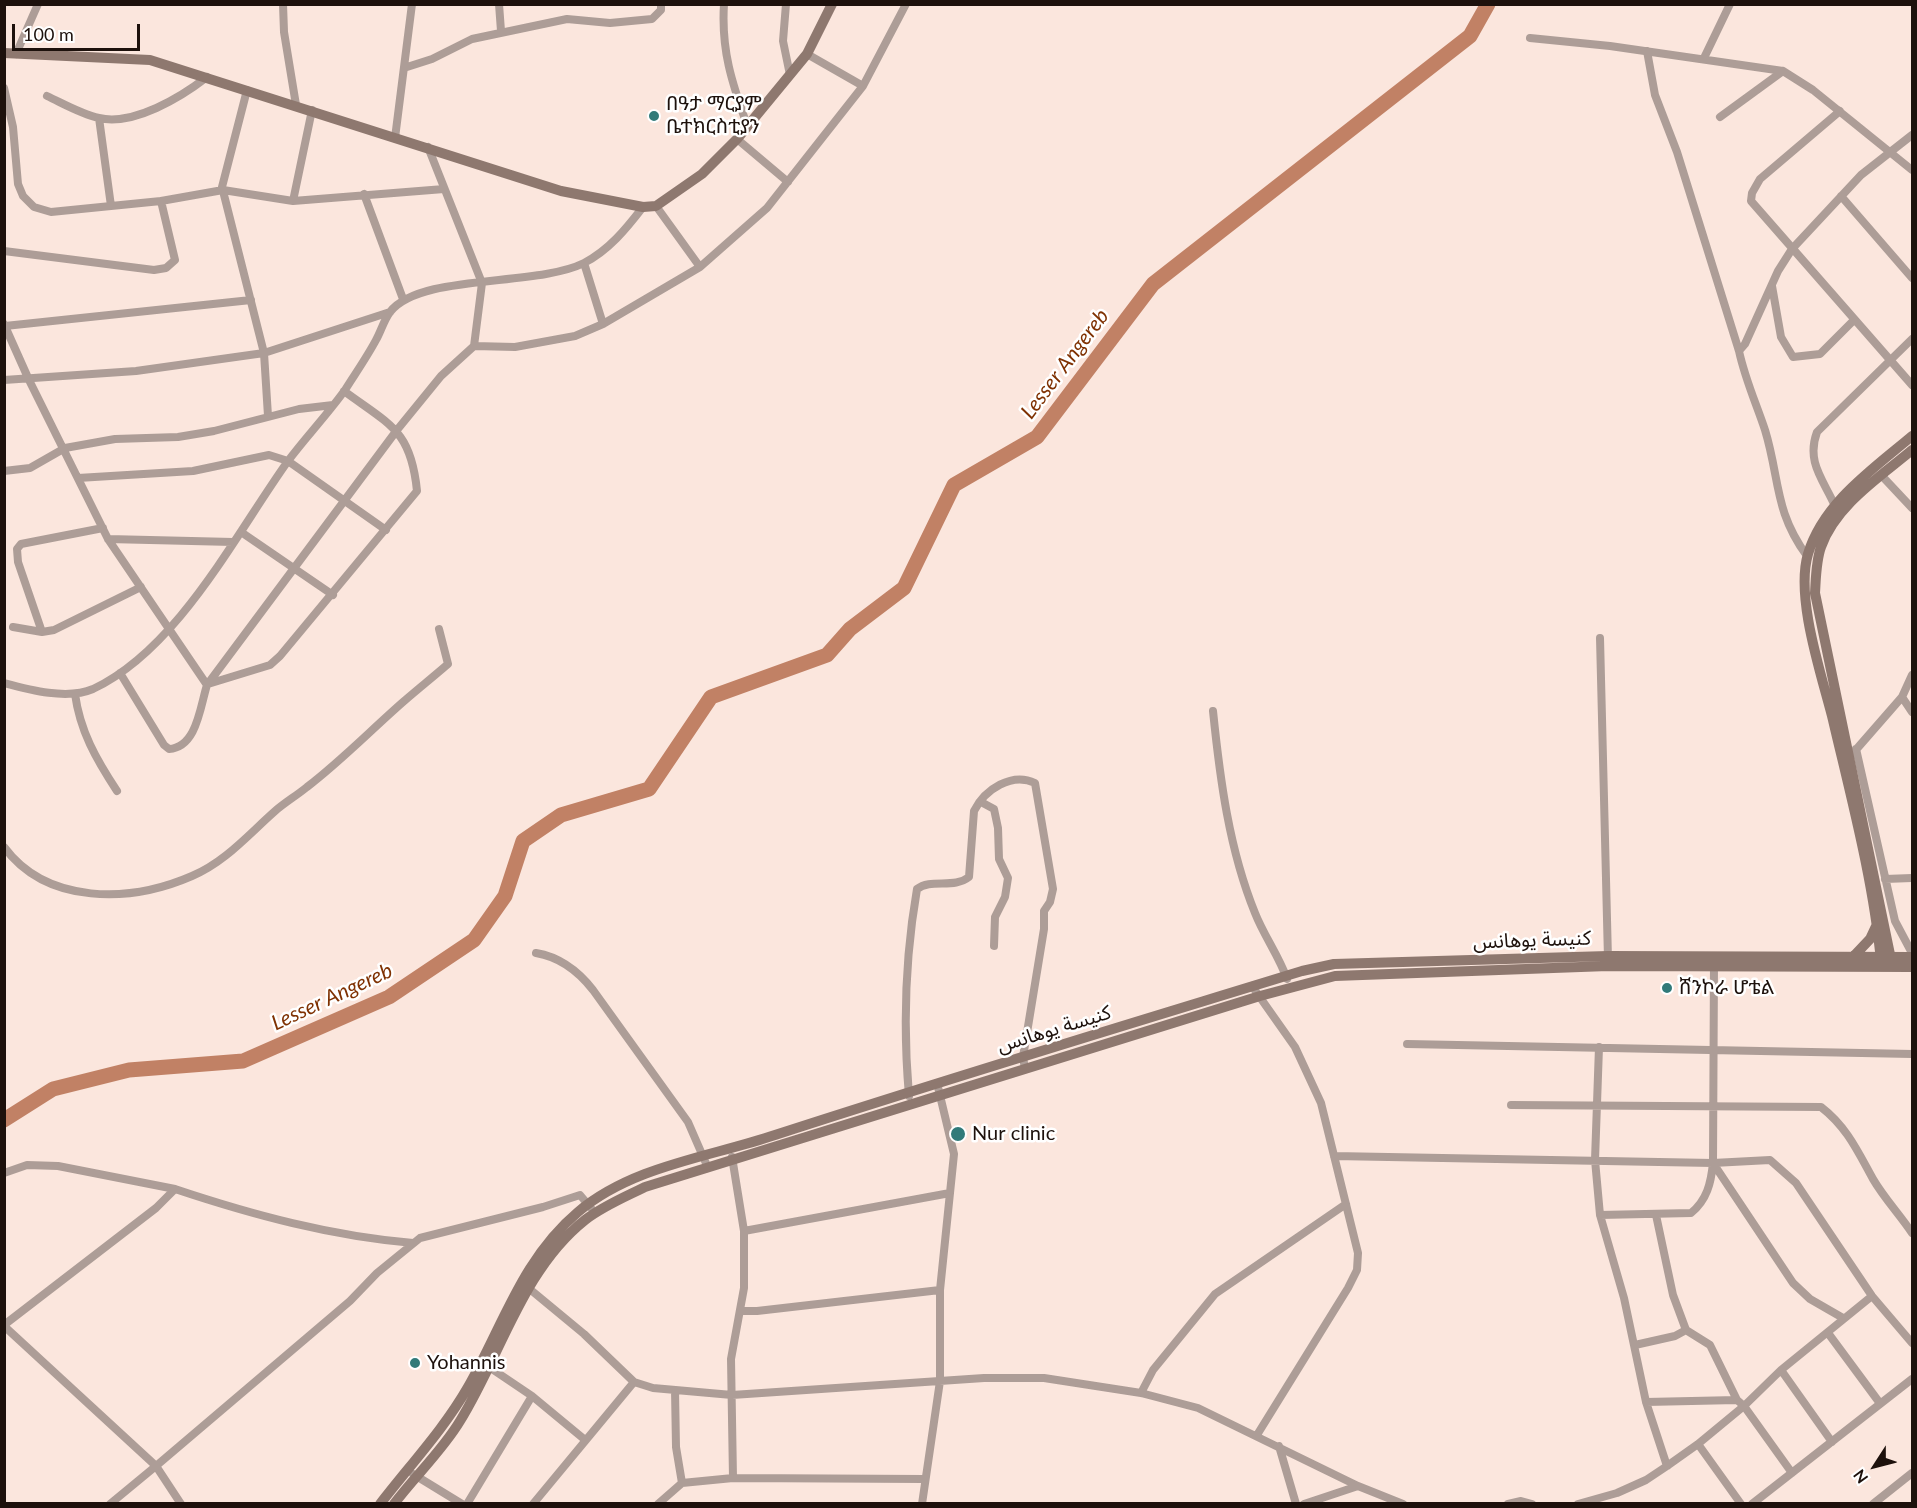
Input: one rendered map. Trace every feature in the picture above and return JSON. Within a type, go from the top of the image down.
[{"type":"street","points":[[16,54],[38,4]]},
{"type":"street","points":[[283,4],[284,32],[296,105]]},
{"type":"street","points":[[395,138],[406,66],[412,4]]},
{"type":"street","points":[[499,4],[501,32]]},
{"type":"street","points":[[406,66],[432,59],[472,39],[567,19],[610,23],[652,19],[660,10],[661,4]]},
{"type":"street","points":[[724,4],[722,36],[729,72],[747,125]]},
{"type":"street","points":[[786,4],[783,41],[790,75]]},
{"type":"street","points":[[4,53],[150,60],[561,191],[643,207],[656,206],[702,174],[737,139],[807,54],[832,4]]},
{"type":"street","points":[[474,346],[515,347],[575,336],[603,324],[700,267],[767,208],[788,182],[862,86],[906,4]]},
{"type":"street","points":[[1704,58],[1730,4]]},
{"type":"street","points":[[1530,38],[1704,58],[1783,71],[1840,111],[1912,170]]},
{"type":"street","points":[[1647,51],[1655,95],[1677,152],[1739,351],[1749,392],[1765,429],[1782,513],[1792,535],[1807,556]]},
{"type":"street","points":[[807,54],[862,86]]},
{"type":"street","points":[[1720,117],[1783,71]]},
{"type":"street","points":[[47,96],[99,118],[127,117],[183,96],[207,77]]},
{"type":"street","points":[[4,88],[12,127],[18,184],[22,196],[34,207],[51,212],[161,201],[223,190],[293,201],[444,189]]},
{"type":"street","points":[[247,90],[223,190],[264,353],[268,416]]},
{"type":"street","points":[[293,201],[312,110]]},
{"type":"street","points":[[1840,111],[1760,179],[1752,193],[1751,201],[1912,385]]},
{"type":"street","points":[[99,118],[111,206]]},
{"type":"street","points":[[1739,351],[1745,344],[1772,284],[1792,249],[1861,175],[1891,154],[1912,135]]},
{"type":"street","points":[[737,139],[788,182]]},
{"type":"street","points":[[120,673],[159,738],[169,749],[182,746],[193,732],[207,685],[397,430],[441,376],[474,346],[482,283],[428,147]]},
{"type":"street","points":[[364,194],[403,299]]},
{"type":"street","points":[[1841,196],[1912,278]]},
{"type":"street","points":[[4,251],[154,270],[166,268],[175,260],[161,201]]},
{"type":"street","points":[[656,206],[700,267]]},
{"type":"street","points":[[4,683],[32,691],[75,694],[92,689],[120,673],[169,631],[242,532],[288,462],[344,391],[375,343],[390,312],[403,299],[425,291],[558,272],[584,263],[622,234],[643,207]]},
{"type":"street","points":[[584,263],[603,324]]},
{"type":"street","points":[[1772,284],[1776,322],[1781,338],[1793,357],[1820,354],[1854,320]]},
{"type":"street","points":[[207,685],[108,539],[65,448],[29,380],[5,325],[251,300]]},
{"type":"street","points":[[4,380],[136,371],[264,353],[390,312]]},
{"type":"street","points":[[1835,506],[1814,464],[1812,446],[1816,432],[1912,339]]},
{"type":"street","points":[[207,685],[270,665],[333,595],[417,491],[409,451],[397,430],[344,391]]},
{"type":"street","points":[[4,471],[30,468],[65,448],[116,439],[178,437],[214,431],[268,416],[333,405]]},
{"type":"street","points":[[1714,960],[1887,962],[1912,955],[1895,921],[1850,756],[1809,621],[1805,594],[1807,556],[1822,522],[1835,506],[1912,436]]},
{"type":"street","points":[[1887,962],[1850,756],[1820,620],[1815,592],[1816,566],[1821,547],[1845,509],[1912,450]]},
{"type":"street","points":[[78,478],[193,471],[269,455],[288,462],[386,530]]},
{"type":"street","points":[[1882,476],[1912,508]]},
{"type":"street","points":[[42,632],[18,562],[17,549],[21,544],[102,528]]},
{"type":"street","points":[[242,532],[333,595]]},
{"type":"street","points":[[108,539],[233,542]]},
{"type":"street","points":[[13,627],[42,632],[54,630],[141,587]]},
{"type":"street","points":[[4,847],[16,863],[34,877],[81,893],[123,894],[160,888],[193,876],[241,844],[275,811],[308,787],[448,663],[440,629]]},
{"type":"street","points":[[1600,639],[1608,961]]},
{"type":"street","points":[[1850,756],[1902,697],[1912,675]]},
{"type":"street","points":[[75,694],[79,720],[95,758],[117,791]]},
{"type":"street","points":[[1902,697],[1912,712]]},
{"type":"street","points":[[1213,711],[1220,783],[1239,860],[1255,915],[1286,976],[1289,987]]},
{"type":"street","points":[[1850,756],[1877,924],[1887,962]]},
{"type":"street","points":[[909,1106],[904,1031],[909,942],[916,890],[921,886],[956,884],[969,877],[974,811],[1001,783],[1024,778],[1035,783],[1053,896],[1044,911],[1044,929],[1023,1057],[1025,1069]]},
{"type":"street","points":[[981,802],[994,809],[998,828],[999,859],[1008,878],[1005,897],[995,917],[994,946]]},
{"type":"street","points":[[1885,879],[1912,878]]},
{"type":"street","points":[[1852,957],[1870,939],[1877,924]]},
{"type":"street","points":[[536,953],[570,967],[581,975],[594,990],[688,1122],[708,1168]]},
{"type":"street","points":[[394,1503],[411,1473],[469,1386],[525,1285],[592,1209],[645,1187],[1289,987],[1335,976],[1608,961],[1852,957],[1912,967]]},
{"type":"street","points":[[1600,1215],[1691,1213],[1702,1204],[1711,1182],[1713,1163],[1714,960]]},
{"type":"street","name":"كنيسة يوهانس","points":[[592,1209],[608,1191],[641,1175],[1252,986],[1334,964],[1608,961]]},
{"type":"street","points":[[1252,986],[1295,1047],[1321,1103],[1358,1253],[1357,1270],[1257,1435]]},
{"type":"street","points":[[1407,1044],[1912,1054]]},
{"type":"street","points":[[1599,1047],[1595,1160],[1600,1215],[1635,1345],[1646,1402],[1667,1466]]},
{"type":"street","points":[[922,1503],[940,1381],[940,1290],[954,1154],[942,1095],[937,1083]]},
{"type":"street","points":[[1511,1105],[1821,1107],[1848,1133],[1874,1181],[1912,1233]]},
{"type":"street","points":[[731,1149],[744,1231],[744,1288],[731,1359],[733,1478]]},
{"type":"street","points":[[1334,1156],[1713,1163],[1770,1160],[1796,1183],[1872,1296],[1912,1343]]},
{"type":"street","points":[[1713,1163],[1793,1283],[1810,1299],[1843,1318]]},
{"type":"street","points":[[4,1173],[27,1165],[58,1166],[175,1189],[240,1211],[361,1239],[413,1244]]},
{"type":"street","points":[[175,1189],[156,1208],[4,1325],[156,1466],[181,1503]]},
{"type":"street","points":[[744,1231],[950,1192]]},
{"type":"street","points":[[111,1503],[350,1301],[376,1273],[420,1238],[580,1195],[592,1209]]},
{"type":"street","points":[[1140,1393],[1153,1370],[1215,1294],[1346,1204]]},
{"type":"street","points":[[1656,1215],[1673,1295],[1686,1330],[1710,1345],[1737,1400],[1744,1406],[1792,1473]]},
{"type":"street","points":[[380,1503],[459,1424],[489,1367],[525,1285]]},
{"type":"street","points":[[525,1285],[584,1334],[634,1382],[653,1388],[732,1395],[940,1381],[1044,1378],[1140,1393],[1198,1408],[1358,1486],[1403,1503]]},
{"type":"street","points":[[741,1311],[940,1290]]},
{"type":"street","points":[[1578,1503],[1617,1493],[1646,1480],[1667,1466],[1744,1406],[1781,1370],[1872,1296]]},
{"type":"street","points":[[1635,1345],[1675,1336],[1686,1330]]},
{"type":"street","points":[[1828,1333],[1879,1402]]},
{"type":"street","points":[[489,1367],[532,1396],[584,1438]]},
{"type":"street","points":[[1781,1370],[1832,1442]]},
{"type":"street","points":[[1752,1503],[1832,1442],[1879,1402],[1912,1379]]},
{"type":"street","points":[[533,1503],[584,1438],[634,1382]]},
{"type":"street","points":[[675,1390],[676,1447],[682,1483]]},
{"type":"street","points":[[467,1503],[532,1396]]},
{"type":"street","points":[[1646,1402],[1737,1400]]},
{"type":"street","points":[[1698,1444],[1741,1503]]},
{"type":"street","points":[[1279,1446],[1296,1503]]},
{"type":"street","points":[[411,1473],[462,1503]]},
{"type":"street","points":[[1873,1503],[1912,1473]]},
{"type":"street","points":[[658,1503],[682,1483],[733,1478],[924,1479]]},
{"type":"street","points":[[1304,1503],[1358,1486]]},
{"type":"street","points":[[1508,1503],[1521,1501],[1532,1503]]},
{"type":"waterway","name":"Lesser Angereb","points":[[4,1120],[53,1089],[129,1070],[243,1061],[389,997],[474,940],[505,896],[523,841],[561,815],[649,789],[711,697],[827,655],[850,629],[904,588],[954,485],[1037,437],[1153,284],[1470,36],[1488,4]]},
{"type":"place","name":"በዓታ ማርያም ቤተክርስቲያን","points":[[654,116]]},
{"type":"place","name":"ሸንኮራ ሆቴል","points":[[1667,988]]},
{"type":"place","name":"Nur clinic","points":[[958,1134]]},
{"type":"place","name":"Yohannis","points":[[415,1363]]}]
